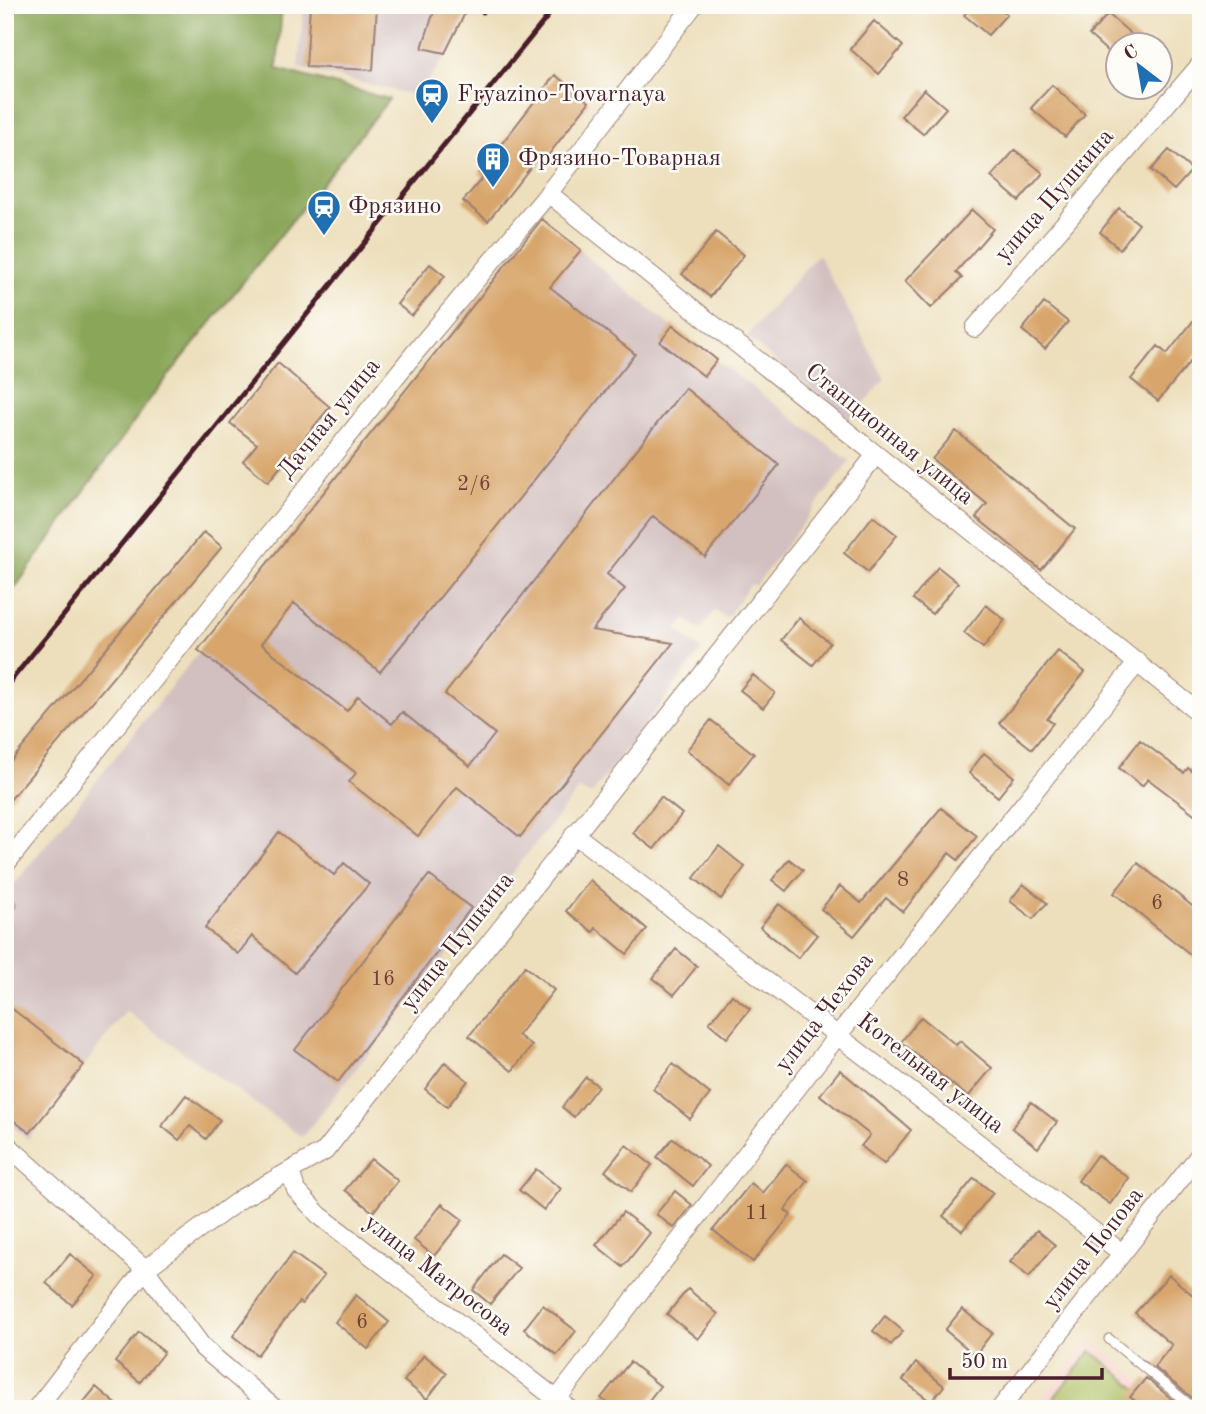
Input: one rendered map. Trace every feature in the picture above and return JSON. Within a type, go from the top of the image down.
[{"type":"street","name":"Дачная улица","points":[[5,866],[413,355],[548,192],[694,5]]},
{"type":"street","name":"улица Пушкина","points":[[975,328],[1201,64]]},
{"type":"street","name":"Станционная улица","points":[[548,192],[1201,714]]},
{"type":"street","name":"улица Пушкина","points":[[36,1409],[145,1269],[242,1198],[325,1151],[875,456]]},
{"type":"street","name":"улица Чехова","points":[[563,1404],[838,1035],[1138,662]]},
{"type":"street","name":"Котельная улица","points":[[574,834],[1122,1253]]},
{"type":"street","points":[[5,1143],[145,1269],[203,1348],[275,1409]]},
{"type":"street","name":"улица Попова","points":[[1000,1409],[1201,1153]]},
{"type":"street","name":"улица Матросова","points":[[290,1171],[296,1190],[318,1215],[563,1404]]},
{"type":"lane","points":[[1109,1339],[1195,1409]]},
{"type":"shaded area","points":[[304,5],[472,5],[448,53],[417,96],[298,68]]},
{"type":"shaded area","points":[[542,219],[659,317],[850,461],[756,585],[749,585],[727,618],[715,610],[701,629],[685,619],[677,630],[702,650],[591,795],[579,789],[302,1137],[126,1011],[28,1139],[5,1120],[5,896]]},
{"type":"shaded area","points":[[818,254],[885,379],[850,419],[746,337]]},
{"type":"shaded area","points":[[1090,1339],[1175,1409],[1033,1409]]},
{"type":"green space","points":[[5,5],[282,5],[277,69],[389,99],[150,399],[5,602]]},
{"type":"green space","points":[[1091,1351],[1162,1409],[1045,1409]]},
{"type":"building","points":[[310,5],[377,5],[373,70],[306,67]]},
{"type":"building","points":[[436,5],[469,5],[445,53],[422,48]]},
{"type":"building","points":[[973,5],[996,5],[1007,14],[988,35],[964,15]]},
{"type":"building","points":[[1108,14],[1129,32],[1104,32],[1104,48],[1089,35]]},
{"type":"building","points":[[874,21],[903,46],[879,74],[850,49]]},
{"type":"building","points":[[555,75],[589,102],[546,158],[541,154],[488,221],[463,201],[483,177],[479,173]]},
{"type":"building","points":[[1052,85],[1085,114],[1065,137],[1031,108]]},
{"type":"building","points":[[924,89],[946,108],[923,134],[901,116]]},
{"type":"building","points":[[1015,150],[1043,173],[1019,201],[991,177]]},
{"type":"building","points":[[1169,150],[1192,170],[1174,190],[1151,170]]},
{"type":"building","points":[[1119,208],[1139,224],[1120,249],[1100,232]]},
{"type":"building","points":[[972,210],[993,229],[956,272],[962,278],[931,308],[905,281]]},
{"type":"building","points":[[542,219],[581,250],[550,287],[635,354],[380,672],[294,603],[261,644],[347,711],[358,696],[392,724],[402,712],[470,766],[495,734],[445,694],[685,388],[779,465],[705,557],[653,516],[607,574],[625,589],[592,630],[673,643],[520,837],[457,787],[418,836],[349,782],[356,773],[198,650]]},
{"type":"building","points":[[716,232],[744,255],[710,297],[682,274]]},
{"type":"building","points":[[430,264],[445,276],[412,316],[397,304]]},
{"type":"building","points":[[1044,303],[1068,322],[1045,349],[1022,330]]},
{"type":"building","points":[[1201,311],[1201,349],[1158,401],[1131,379],[1158,346],[1167,354]]},
{"type":"building","points":[[673,325],[717,360],[704,376],[660,342]]},
{"type":"building","points":[[278,363],[330,407],[268,482],[243,461],[257,444],[230,423]]},
{"type":"building","points":[[956,431],[1075,529],[1041,570],[976,517],[987,504],[932,459]]},
{"type":"building","points":[[873,516],[897,535],[868,572],[844,553]]},
{"type":"building","points":[[204,532],[222,547],[5,806],[5,768]]},
{"type":"building","points":[[938,567],[958,583],[932,614],[913,599]]},
{"type":"building","points":[[986,605],[1005,620],[983,648],[964,633]]},
{"type":"building","points":[[799,618],[830,643],[813,665],[781,640]]},
{"type":"building","points":[[1058,651],[1085,672],[1047,719],[1053,723],[1032,749],[999,723]]},
{"type":"building","points":[[753,675],[775,693],[763,708],[740,690]]},
{"type":"building","points":[[711,720],[754,754],[729,785],[687,750]]},
{"type":"building","points":[[1140,740],[1184,773],[1188,768],[1201,778],[1201,819],[1148,779],[1142,786],[1119,768]]},
{"type":"building","points":[[984,753],[1014,777],[998,797],[969,773]]},
{"type":"building","points":[[661,797],[682,814],[654,849],[633,833]]},
{"type":"building","points":[[941,808],[977,836],[958,860],[949,853],[903,912],[886,898],[854,936],[821,909],[840,886],[861,903]]},
{"type":"building","points":[[279,832],[334,875],[344,863],[369,884],[295,973],[252,936],[238,954],[205,928]]},
{"type":"building","points":[[719,846],[745,867],[721,899],[694,878]]},
{"type":"building","points":[[789,859],[803,870],[786,891],[772,880]]},
{"type":"building","points":[[1138,863],[1201,913],[1201,963],[1114,893]]},
{"type":"building","points":[[429,875],[471,908],[338,1082],[295,1050]]},
{"type":"building","points":[[590,880],[647,929],[627,954],[596,928],[593,932],[566,911]]},
{"type":"building","points":[[1023,884],[1047,903],[1033,919],[1010,901]]},
{"type":"building","points":[[779,904],[817,935],[798,958],[760,927]]},
{"type":"building","points":[[676,949],[697,966],[674,995],[653,978]]},
{"type":"building","points":[[525,966],[554,990],[518,1035],[532,1046],[512,1071],[469,1036]]},
{"type":"building","points":[[732,995],[750,1009],[727,1038],[709,1023]]},
{"type":"building","points":[[5,1003],[84,1065],[30,1133],[5,1114]]},
{"type":"building","points":[[921,1017],[956,1045],[960,1041],[992,1068],[968,1097],[901,1042]]},
{"type":"building","points":[[445,1062],[468,1081],[447,1107],[425,1089]]},
{"type":"building","points":[[673,1064],[710,1094],[690,1119],[653,1089]]},
{"type":"building","points":[[840,1070],[911,1130],[884,1164],[861,1146],[870,1135],[820,1095]]},
{"type":"building","points":[[586,1077],[598,1086],[574,1117],[562,1107]]},
{"type":"building","points":[[186,1095],[220,1120],[206,1139],[190,1126],[179,1140],[162,1126]]},
{"type":"building","points":[[1031,1102],[1057,1122],[1038,1148],[1012,1128]]},
{"type":"building","points":[[673,1138],[708,1166],[693,1186],[657,1157]]},
{"type":"building","points":[[626,1145],[652,1165],[631,1192],[605,1171]]},
{"type":"building","points":[[1097,1155],[1129,1178],[1110,1204],[1078,1181]]},
{"type":"building","points":[[371,1159],[398,1181],[373,1212],[345,1190]]},
{"type":"building","points":[[786,1164],[808,1181],[785,1210],[791,1215],[753,1262],[713,1230],[751,1183],[763,1193]]},
{"type":"building","points":[[536,1169],[561,1189],[544,1210],[519,1190]]},
{"type":"building","points":[[974,1178],[993,1193],[962,1231],[943,1216]]},
{"type":"building","points":[[675,1191],[692,1205],[674,1228],[656,1214]]},
{"type":"building","points":[[442,1204],[463,1220],[434,1256],[414,1240]]},
{"type":"building","points":[[623,1212],[650,1233],[623,1267],[596,1245]]},
{"type":"building","points":[[1037,1230],[1055,1245],[1029,1277],[1010,1262]]},
{"type":"building","points":[[293,1253],[324,1276],[302,1304],[299,1302],[257,1355],[233,1336]]},
{"type":"building","points":[[70,1254],[97,1276],[72,1305],[46,1283]]},
{"type":"building","points":[[501,1254],[519,1268],[490,1304],[473,1290]]},
{"type":"building","points":[[1169,1275],[1201,1302],[1201,1405],[1154,1367],[1172,1345],[1135,1313]]},
{"type":"building","points":[[688,1289],[718,1314],[698,1339],[667,1314]]},
{"type":"building","points":[[356,1295],[389,1322],[368,1349],[335,1322]]},
{"type":"building","points":[[543,1305],[576,1331],[557,1355],[524,1329]]},
{"type":"building","points":[[962,1309],[992,1333],[975,1355],[945,1330]]},
{"type":"building","points":[[885,1316],[903,1331],[891,1345],[873,1331]]},
{"type":"building","points":[[139,1332],[164,1352],[140,1382],[115,1362]]},
{"type":"building","points":[[424,1355],[447,1373],[427,1399],[404,1381]]},
{"type":"building","points":[[630,1362],[660,1386],[642,1409],[615,1409],[601,1398]]},
{"type":"building","points":[[916,1363],[944,1386],[931,1402],[903,1380]]},
{"type":"building","points":[[1146,1378],[1184,1409],[1146,1409],[1130,1397]]},
{"type":"building","points":[[96,1387],[122,1409],[78,1409]]},
{"type":"railway","points":[[483,12],[486,5]]},
{"type":"railway","points":[[5,688],[557,5]]},
{"type":"place","name":"Fryazino-Tovarnaya","points":[[432,125]]},
{"type":"place","name":"Фрязино-Товарная","points":[[493,189]]},
{"type":"place","name":"Фрязино","points":[[324,237]]}]
